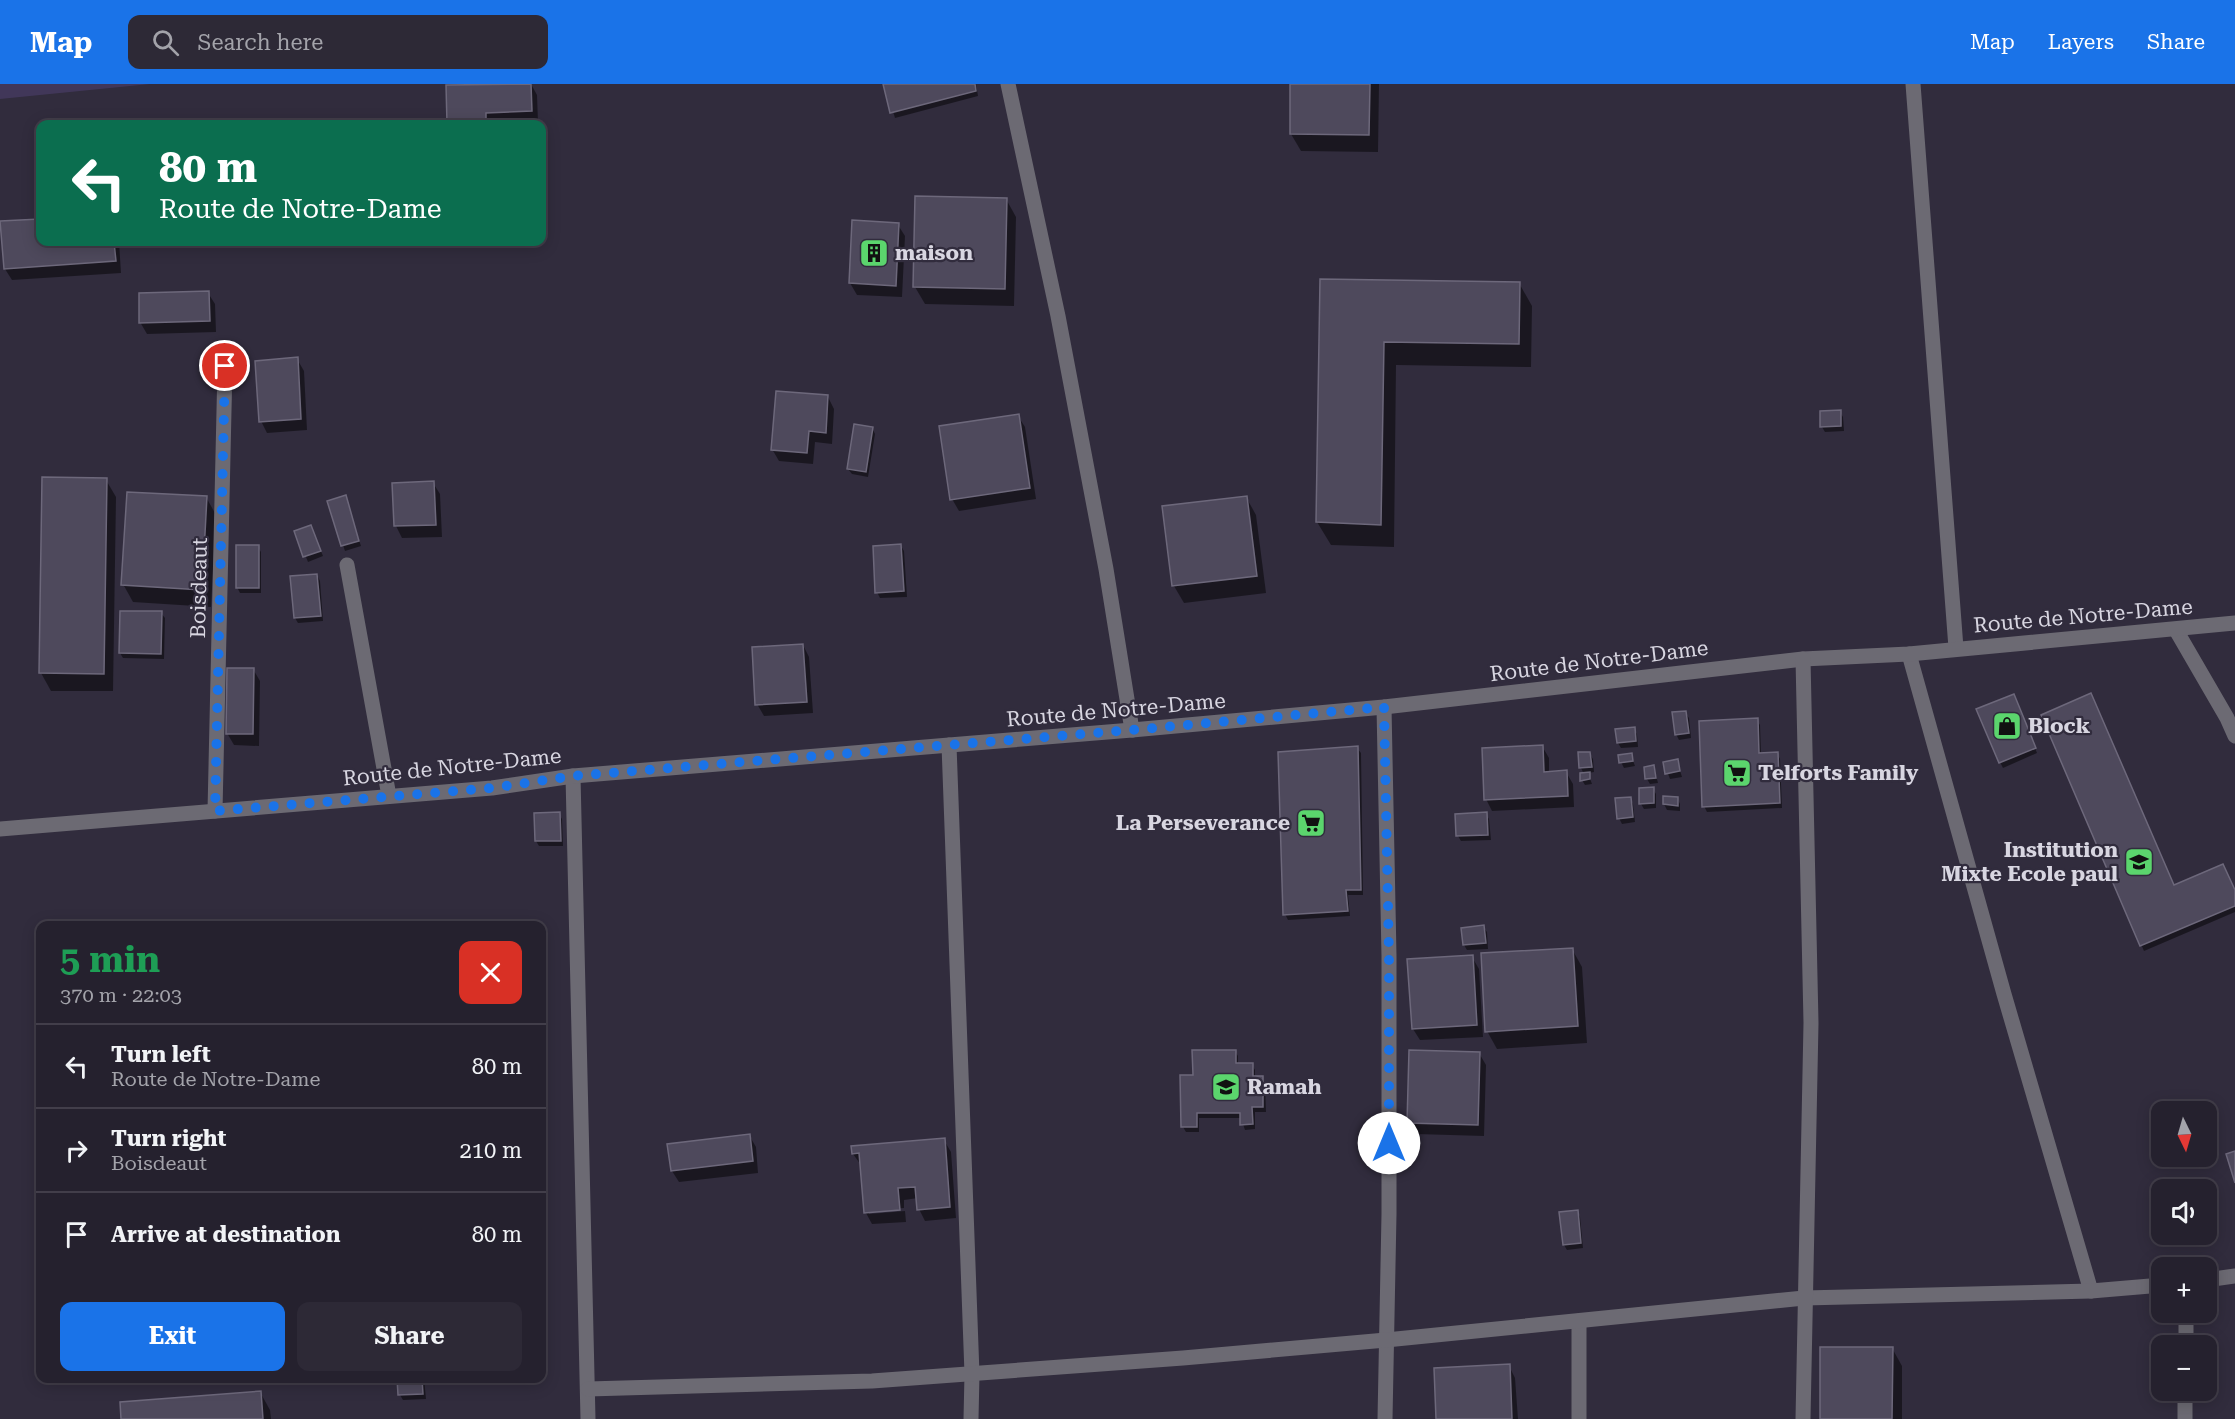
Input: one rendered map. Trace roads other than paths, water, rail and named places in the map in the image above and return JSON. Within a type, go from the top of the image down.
[{"type":"street","points":[[1008,84],[1058,316],[1089,477],[1132,730]]},
{"type":"street","points":[[1913,84],[1956,648]]},
{"type":"street","name":"Boisdeaut","points":[[215,811],[225,366]]},
{"type":"street","points":[[347,566],[389,796]]},
{"type":"street","name":"Route de Notre-Dame","points":[[0,829],[492,788],[573,776],[1384,707],[1803,659],[1909,654],[2235,623]]},
{"type":"street","points":[[2176,630],[2235,736]]},
{"type":"street","points":[[1909,654],[2004,994],[2091,1292]]},
{"type":"street","points":[[1803,659],[1811,1023],[1803,1419]]},
{"type":"street","points":[[1384,707],[1389,956],[1389,1214],[1385,1419]]},
{"type":"street","points":[[949,745],[972,1374],[971,1419]]},
{"type":"street","points":[[573,776],[588,1419]]},
{"type":"street","points":[[2217,1278],[2235,1276]]},
{"type":"street","points":[[588,1389],[872,1381],[972,1374],[1386,1341],[1804,1298],[2091,1292],[2151,1286]]},
{"type":"street","points":[[1579,1321],[1579,1419]]},
{"type":"street","points":[[2185,1401],[2185,1419]]},
{"type":"place","name":"maison","points":[[874,253]]},
{"type":"place","name":"Block","points":[[2007,726]]},
{"type":"place","name":"Telforts Family","points":[[1737,773]]},
{"type":"place","name":"La Perseverance","points":[[1311,823]]},
{"type":"place","name":"Institution Mixte Ecole paul","points":[[2139,862]]},
{"type":"place","name":"Ramah","points":[[1226,1087]]}]
